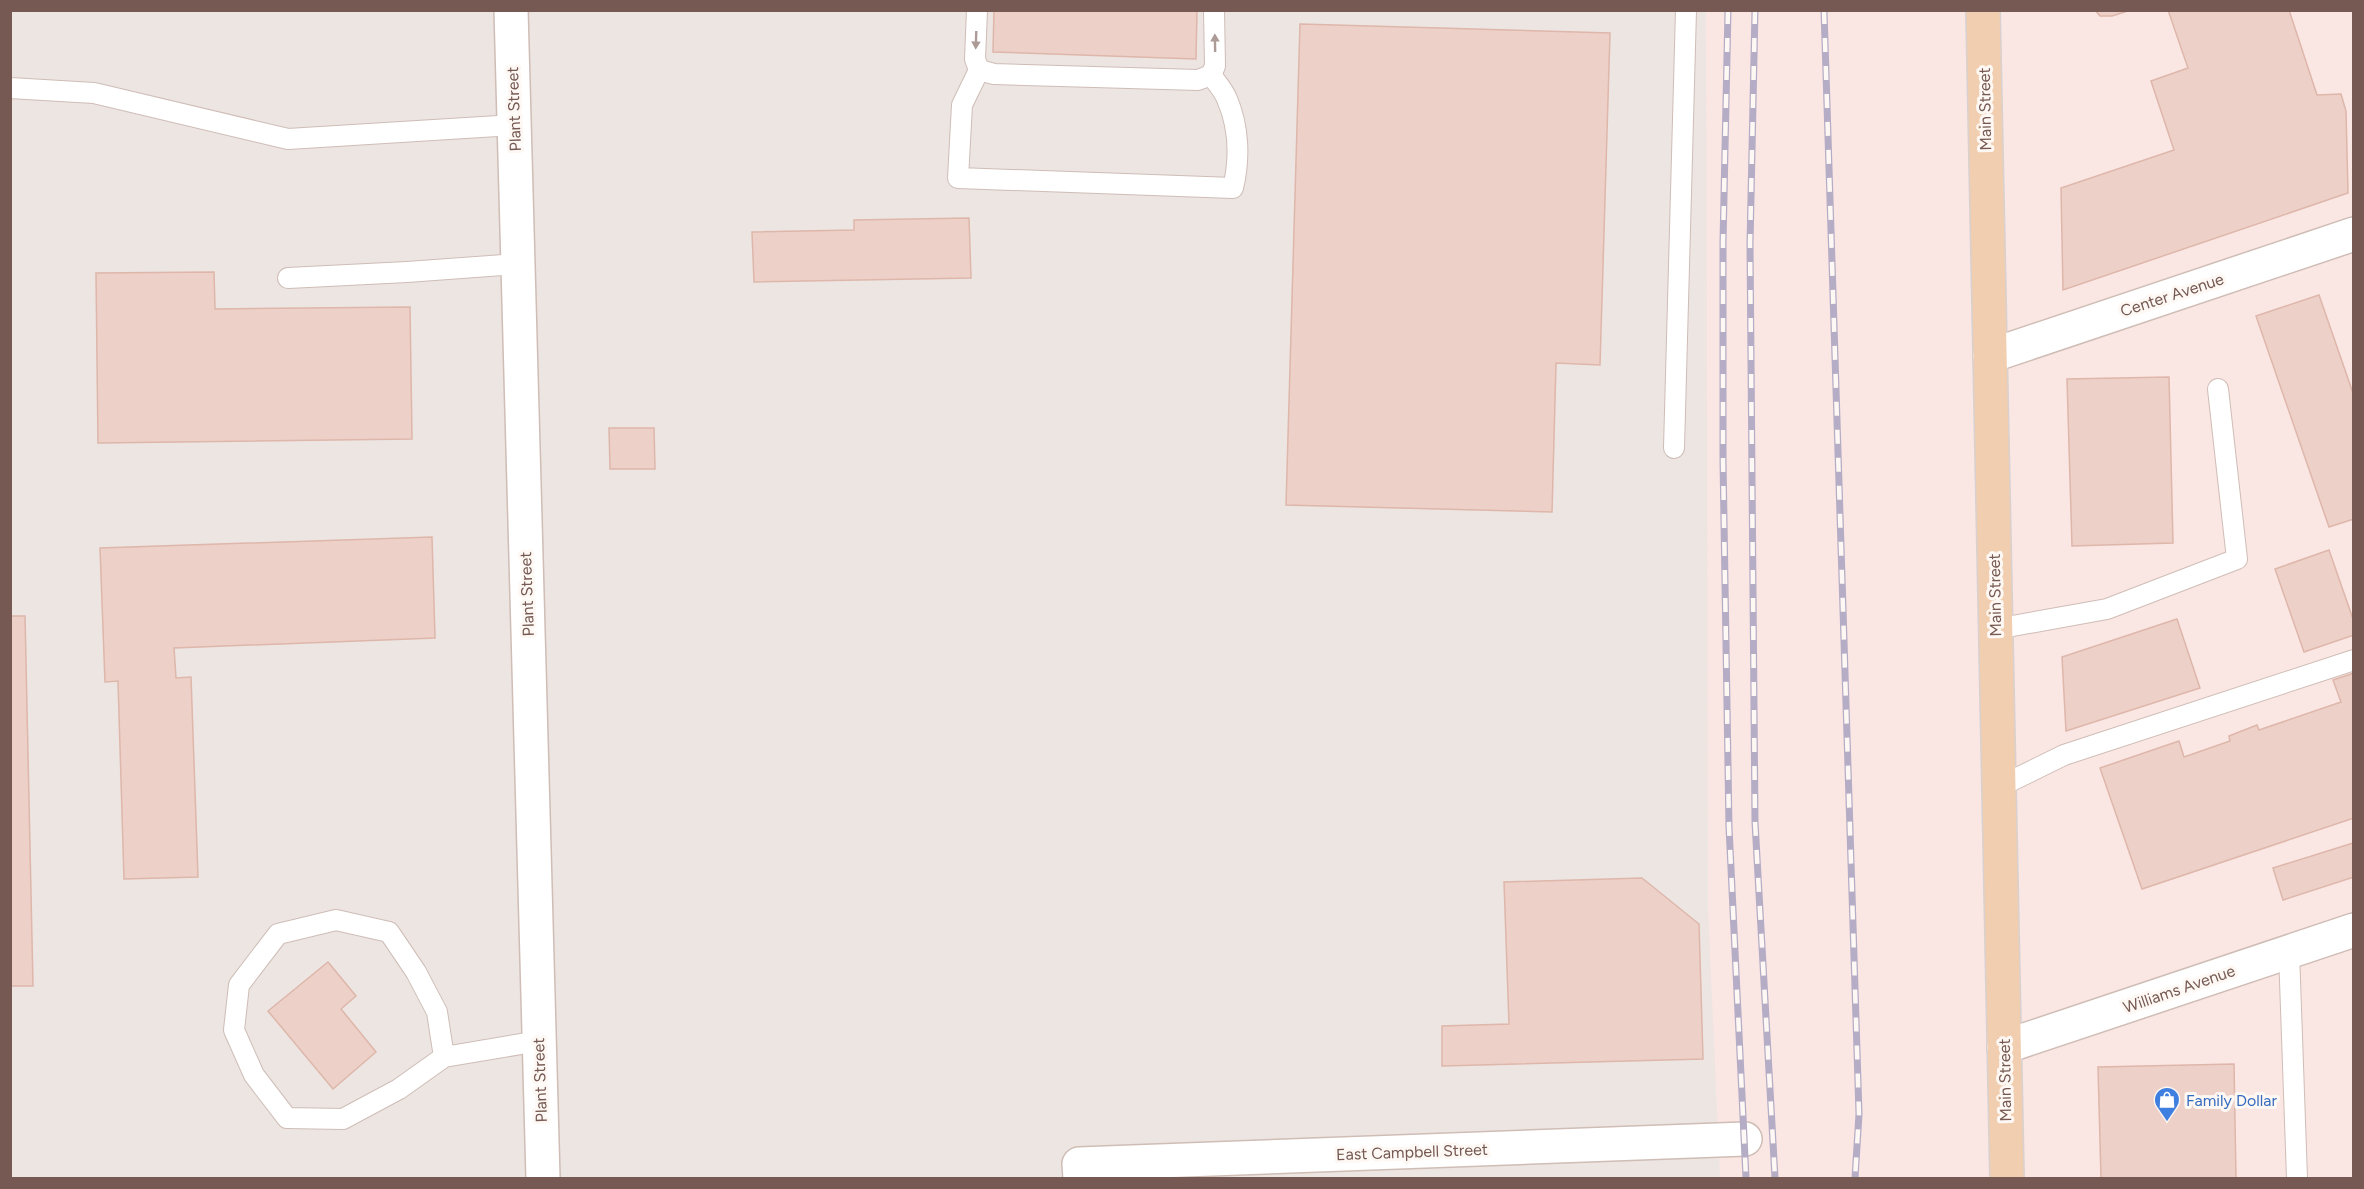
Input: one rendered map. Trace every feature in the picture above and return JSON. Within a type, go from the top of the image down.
[{"type":"main road","name":"Main Street","points":[[1983,10],[2007,1179]]},
{"type":"street","name":"Plant Street","points":[[511,10],[543,1179]]},
{"type":"street","name":"Center Avenue","points":[[1990,356],[2354,234]]},
{"type":"street","name":"Williams Avenue","points":[[2004,1047],[2354,930]]},
{"type":"street","name":"East Campbell Street","points":[[1080,1171],[1744,1139]]},
{"type":"lane","points":[[977,10],[975,59],[979,70],[962,105],[958,178],[1233,188],[1238,139],[1227,98],[1211,75]]},
{"type":"lane","points":[[979,70],[994,74],[1198,80],[1211,75],[1215,66],[1214,10]]},
{"type":"lane","points":[[1674,448],[1686,10]]},
{"type":"lane","points":[[10,88],[94,93],[288,139],[514,125]]},
{"type":"lane","points":[[288,278],[518,264]]},
{"type":"lane","points":[[1996,629],[2107,609],[2237,559],[2218,389]]},
{"type":"lane","points":[[1999,787],[2064,756],[2354,660]]},
{"type":"lane","points":[[444,1057],[437,1012],[416,972],[389,932],[336,920],[278,934],[238,985],[234,1030],[254,1075],[287,1118],[343,1119],[399,1089],[444,1057],[539,1041]]},
{"type":"lane","points":[[2289,952],[2297,1179]]},
{"type":"shaded area","points":[[10,11],[1706,11],[1708,911],[1720,1178],[11,1178]]},
{"type":"shaded area","points":[[11,11],[2353,11],[2353,1178],[11,1178]]},
{"type":"building","points":[[994,10],[1197,10],[1196,59],[993,52]]},
{"type":"building","points":[[2095,10],[2131,10],[2112,16],[2100,16]]},
{"type":"building","points":[[2168,10],[2289,10],[2317,95],[2341,94],[2346,111],[2348,193],[2063,290],[2061,188],[2174,150],[2151,81],[2188,68]]},
{"type":"building","points":[[1300,24],[1610,33],[1600,365],[1556,363],[1552,512],[1286,505]]},
{"type":"building","points":[[969,218],[971,278],[754,282],[752,232],[854,230],[854,220]]},
{"type":"building","points":[[214,272],[215,309],[410,307],[412,439],[98,443],[96,273]]},
{"type":"building","points":[[2319,295],[2354,396],[2354,519],[2329,527],[2256,316]]},
{"type":"building","points":[[2169,377],[2173,543],[2072,546],[2067,379]]},
{"type":"building","points":[[609,428],[654,428],[655,469],[610,469]]},
{"type":"building","points":[[432,537],[435,638],[174,648],[176,678],[191,677],[198,877],[124,879],[118,681],[105,682],[100,548]]},
{"type":"building","points":[[2329,550],[2354,622],[2354,635],[2304,652],[2275,569]]},
{"type":"building","points":[[10,616],[25,616],[33,986],[10,986]]},
{"type":"building","points":[[2177,619],[2200,688],[2066,731],[2062,657]]},
{"type":"building","points":[[2354,673],[2354,818],[2142,889],[2100,768],[2179,741],[2184,757],[2230,741],[2229,736],[2257,725],[2259,730],[2341,702],[2333,680]]},
{"type":"building","points":[[2353,843],[2354,877],[2283,900],[2273,868]]},
{"type":"building","points":[[1642,878],[1699,924],[1703,1059],[1442,1066],[1442,1026],[1509,1024],[1504,882]]},
{"type":"building","points":[[328,962],[356,996],[341,1009],[376,1052],[333,1089],[268,1011]]},
{"type":"building","name":"Family Dollar","points":[[2234,1064],[2236,1178],[2101,1178],[2098,1067]]},
{"type":"railway","points":[[1728,10],[1723,242],[1723,460],[1729,827],[1746,1178]]},
{"type":"railway","points":[[1755,10],[1750,244],[1755,822],[1775,1178]]},
{"type":"railway","points":[[1824,10],[1859,1114],[1855,1178]]},
{"type":"place","name":"Family Dollar","points":[[2167,1123]]}]
